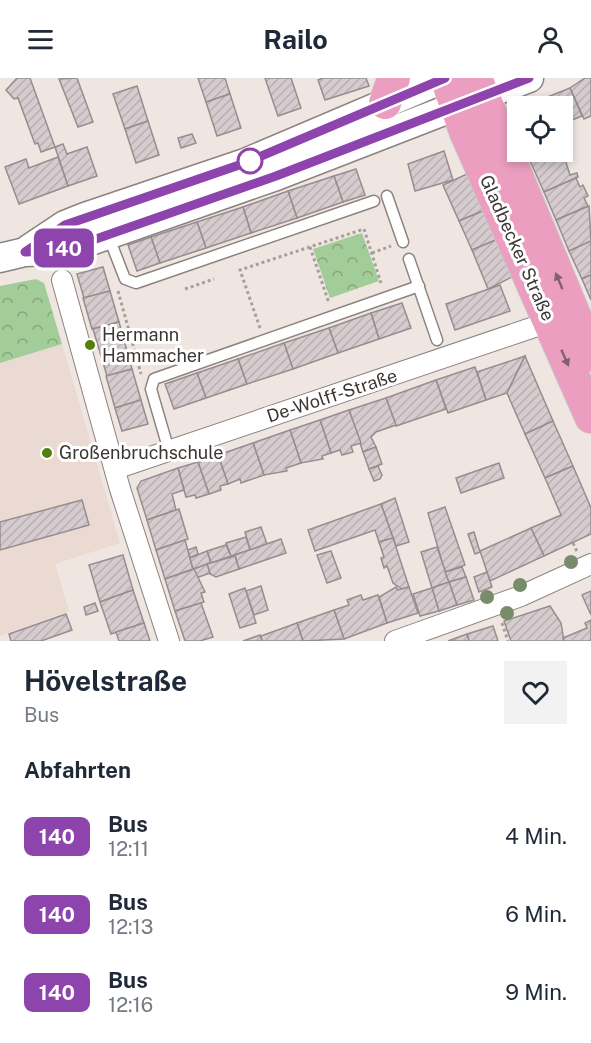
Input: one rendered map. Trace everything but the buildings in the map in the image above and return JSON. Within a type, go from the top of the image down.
[{"type":"main road","points":[[12,255],[75,221],[245,163],[389,91],[461,87],[529,78]]},
{"type":"main road","points":[[12,255],[52,251],[108,235],[276,176],[461,87]]},
{"type":"main road","name":"Gladbecker Straße","points":[[461,87],[549,322],[591,417]]},
{"type":"main road","name":"Gladbecker Straße","points":[[461,87],[591,355]]},
{"type":"street","points":[[62,280],[114,469],[169,641]]},
{"type":"street","name":"De-Wolff-Straße","points":[[114,469],[549,322]]},
{"type":"street","points":[[394,641],[511,600],[591,564]]},
{"type":"lane","points":[[387,196],[403,242]]},
{"type":"lane","points":[[108,235],[119,271],[125,279],[136,283],[374,201]]},
{"type":"lane","points":[[409,259],[437,340]]},
{"type":"lane","points":[[169,450],[151,389],[154,379],[419,286]]},
{"type":"path","points":[[264,341],[240,270],[364,229],[382,283],[374,286]]},
{"type":"path","points":[[310,247],[334,316]]},
{"type":"path","points":[[372,254],[388,247]]},
{"type":"path","points":[[185,289],[214,279]]},
{"type":"path","points":[[115,282],[143,380]]},
{"type":"path","points":[[329,302],[338,299]]},
{"type":"path","points":[[501,620],[508,641]]},
{"type":"shaded area","name":"Großenbruchschule","points":[[62,344],[120,543],[55,564],[69,611],[0,636],[0,363]]},
{"type":"green space","points":[[362,233],[379,281],[330,298],[313,249]]},
{"type":"green space","points":[[36,279],[44,283],[62,344],[0,363],[0,286]]},
{"type":"bus line","name":"140","points":[[445,78],[245,163],[65,225],[25,252],[52,251],[108,235],[276,176],[529,78]]},
{"type":"place","name":"Hermann Hammacher","points":[[90,345]]},
{"type":"place","name":"Großenbruchschule","points":[[47,453]]}]
